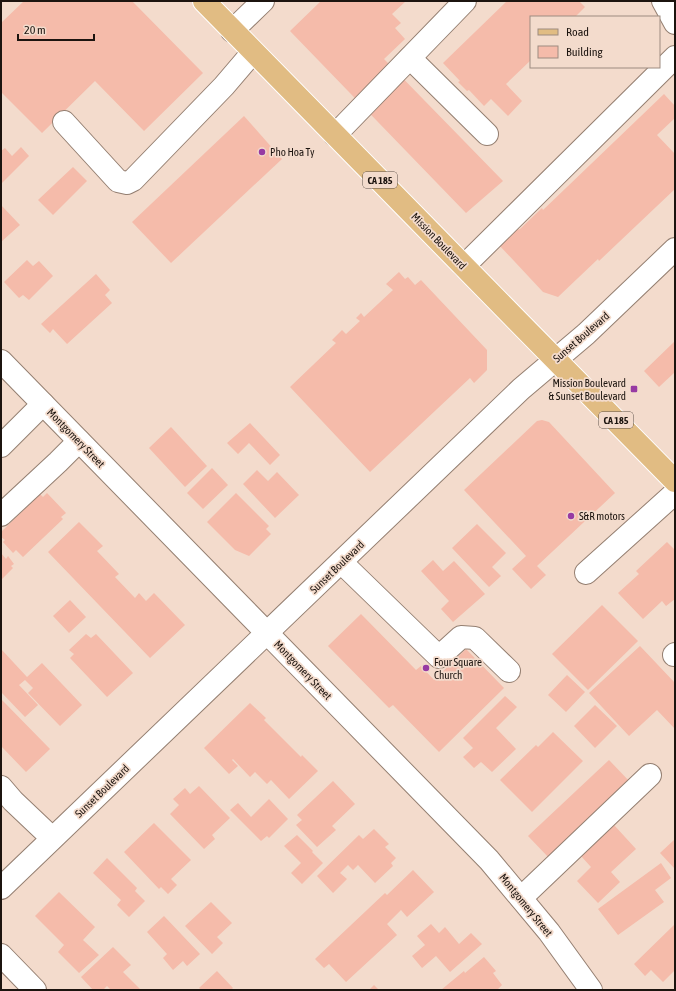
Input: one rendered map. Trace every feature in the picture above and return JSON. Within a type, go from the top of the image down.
[{"type":"main road","name":"Mission Boulevard","points":[[204,1],[675,481]]},
{"type":"street","points":[[232,31],[264,1]]},
{"type":"street","points":[[335,135],[464,1]]},
{"type":"street","points":[[663,1],[675,23]]},
{"type":"street","points":[[64,122],[118,181],[127,183],[133,180],[224,86],[253,52]]},
{"type":"street","points":[[464,266],[675,57]]},
{"type":"street","points":[[410,58],[487,134]]},
{"type":"street","name":"Sunset Boulevard","points":[[1,888],[521,389],[586,334],[675,249]]},
{"type":"street","name":"Montgomery Street","points":[[1,361],[489,860],[548,932],[591,990]]},
{"type":"street","points":[[1,446],[43,404]]},
{"type":"street","points":[[1,515],[79,441]]},
{"type":"street","points":[[586,573],[675,493]]},
{"type":"street","points":[[341,562],[439,657],[461,637],[475,638],[510,671]]},
{"type":"street","points":[[521,898],[650,775]]},
{"type":"street","points":[[1,788],[13,802],[52,838]]},
{"type":"street","points":[[1,955],[35,990]]},
{"type":"building","points":[[24,1],[132,1],[203,73],[144,131],[95,81],[42,133],[1,92],[1,23]]},
{"type":"building","points":[[321,1],[406,1],[392,14],[401,23],[395,28],[405,39],[384,59],[503,181],[466,213],[290,31]]},
{"type":"building","points":[[507,1],[579,1],[585,7],[576,16],[530,16],[530,61],[506,84],[522,101],[508,116],[491,99],[484,106],[469,90],[467,91],[458,82],[460,81],[443,63]]},
{"type":"building","points":[[664,94],[675,106],[675,118],[657,135],[675,154],[675,189],[599,261],[598,259],[558,297],[543,292],[499,245],[513,231],[520,229],[542,208],[543,210]]},
{"type":"building","points":[[244,116],[282,159],[171,263],[132,222]]},
{"type":"building","points":[[21,147],[29,156],[1,184],[1,151],[5,148],[12,156]]},
{"type":"building","points":[[73,167],[87,181],[53,215],[38,200]]},
{"type":"building","points":[[1,205],[20,225],[1,242]]},
{"type":"building","points":[[27,260],[33,266],[39,261],[53,276],[29,300],[23,295],[19,298],[4,282]]},
{"type":"building","points":[[399,272],[405,279],[408,277],[415,285],[421,280],[487,350],[487,370],[474,383],[470,378],[370,472],[290,387],[336,343],[332,340],[342,330],[346,334],[360,321],[356,318],[361,313],[364,317],[393,290],[386,284]]},
{"type":"building","points":[[96,274],[110,290],[105,295],[112,303],[67,344],[53,329],[50,333],[41,324]]},
{"type":"building","points":[[675,341],[675,372],[659,387],[644,371]]},
{"type":"building","points":[[542,420],[549,422],[615,493],[537,566],[546,575],[531,589],[512,569],[526,556],[464,490],[537,421]]},
{"type":"building","points":[[250,423],[280,455],[270,465],[249,443],[238,454],[227,443]]},
{"type":"building","points":[[171,427],[207,466],[185,487],[149,448]]},
{"type":"building","points":[[212,468],[228,485],[203,509],[187,493]]},
{"type":"building","points":[[257,470],[268,481],[277,472],[299,495],[275,518],[243,484]]},
{"type":"building","points":[[47,493],[66,513],[61,517],[63,519],[23,557],[16,550],[13,553],[3,542],[5,540],[1,537],[1,532],[40,494],[43,497]]},
{"type":"building","points":[[236,493],[269,526],[266,529],[271,534],[249,556],[235,550],[207,522]]},
{"type":"building","points":[[79,522],[103,546],[97,551],[119,574],[115,577],[135,598],[139,593],[146,601],[154,593],[185,625],[150,658],[48,552]]},
{"type":"building","points":[[477,524],[506,553],[492,567],[501,576],[489,587],[452,548]]},
{"type":"building","points":[[667,542],[675,550],[675,599],[666,606],[662,601],[643,619],[618,593],[639,574],[636,571]]},
{"type":"building","points":[[1,553],[6,559],[8,556],[14,564],[11,566],[13,568],[1,580]]},
{"type":"building","points":[[433,560],[443,571],[454,561],[485,594],[453,622],[441,609],[449,601],[421,571]]},
{"type":"building","points":[[70,600],[86,617],[69,633],[53,616]]},
{"type":"building","points":[[602,605],[638,641],[588,690],[552,654]]},
{"type":"building","points":[[361,614],[416,670],[421,666],[434,680],[466,649],[504,688],[439,752],[393,705],[389,708],[328,646]]},
{"type":"building","points":[[86,634],[91,638],[96,634],[133,673],[107,697],[70,658],[74,654],[69,650]]},
{"type":"building","points":[[640,646],[675,683],[675,729],[657,710],[629,736],[589,693]]},
{"type":"building","points":[[1,649],[27,677],[42,663],[82,705],[60,726],[28,693],[33,688],[25,680],[19,685],[38,705],[25,717],[1,692]]},
{"type":"building","points":[[567,675],[585,692],[566,712],[548,695]]},
{"type":"building","points":[[505,696],[517,707],[496,728],[516,749],[492,772],[481,762],[474,768],[463,757],[473,748],[463,738]]},
{"type":"building","points":[[1,699],[50,749],[26,772],[1,746]]},
{"type":"building","points":[[250,703],[266,718],[264,720],[301,757],[302,755],[318,771],[289,799],[271,780],[267,784],[255,772],[250,777],[233,759],[232,760],[238,766],[229,774],[204,748]]},
{"type":"building","points":[[595,705],[617,726],[595,748],[574,726]]},
{"type":"building","points":[[553,732],[583,761],[532,812],[500,780],[536,745],[538,747]]},
{"type":"building","points":[[609,760],[631,783],[551,860],[528,836]]},
{"type":"building","points":[[333,781],[355,804],[332,826],[336,830],[317,847],[296,825],[302,820],[297,815]]},
{"type":"building","points":[[199,786],[230,818],[212,835],[215,839],[204,849],[170,814],[179,805],[173,799],[185,788],[190,794]]},
{"type":"building","points":[[269,799],[288,819],[269,838],[267,836],[261,841],[230,810],[238,803],[251,817]]},
{"type":"building","points":[[154,823],[191,860],[171,879],[177,885],[168,894],[161,887],[159,889],[124,852]]},
{"type":"building","points":[[614,825],[636,849],[611,872],[620,882],[598,903],[577,881],[591,867],[581,856]]},
{"type":"building","points":[[374,829],[389,844],[385,847],[396,858],[391,863],[393,866],[375,883],[358,865],[353,870],[348,865],[340,873],[347,879],[333,893],[317,876],[359,835],[363,839]]},
{"type":"building","points":[[297,835],[323,863],[302,884],[291,873],[301,863],[284,846]]},
{"type":"building","points":[[675,839],[675,869],[660,853]]},
{"type":"building","points":[[107,858],[137,888],[135,891],[145,901],[129,917],[117,905],[121,900],[93,873]]},
{"type":"building","points":[[661,863],[671,878],[655,890],[664,902],[618,935],[598,909]]},
{"type":"building","points":[[413,870],[434,892],[407,917],[401,910],[387,924],[397,935],[346,982],[329,964],[324,968],[315,959],[385,893],[387,895]]},
{"type":"building","points":[[59,892],[95,927],[83,940],[99,955],[79,973],[58,952],[64,945],[35,916]]},
{"type":"building","points":[[211,902],[232,923],[217,937],[223,943],[212,954],[185,926]]},
{"type":"building","points":[[164,916],[200,954],[187,966],[183,961],[173,970],[163,958],[167,954],[147,932]]},
{"type":"building","points":[[431,924],[439,933],[445,927],[459,944],[471,933],[482,944],[450,972],[436,956],[422,968],[412,956],[425,945],[417,936]]},
{"type":"building","points":[[675,924],[675,970],[663,982],[651,970],[645,976],[634,964]]},
{"type":"building","points":[[113,947],[131,965],[123,972],[141,990],[111,990],[107,986],[103,990],[93,990],[81,977]]},
{"type":"building","points":[[484,957],[496,971],[493,973],[502,985],[497,990],[441,990],[464,971],[465,973]]},
{"type":"building","points":[[217,971],[233,988],[231,990],[202,990],[199,988]]},
{"type":"building","points":[[374,985],[379,990],[369,990]]},
{"type":"place","name":"Pho Hoa Ty","points":[[262,152]]},
{"type":"place","name":"Mission Boulevard & Sunset Boulevard","points":[[634,389]]},
{"type":"place","name":"S&R motors","points":[[571,516]]},
{"type":"place","name":"Four Square Church","points":[[426,668]]}]
